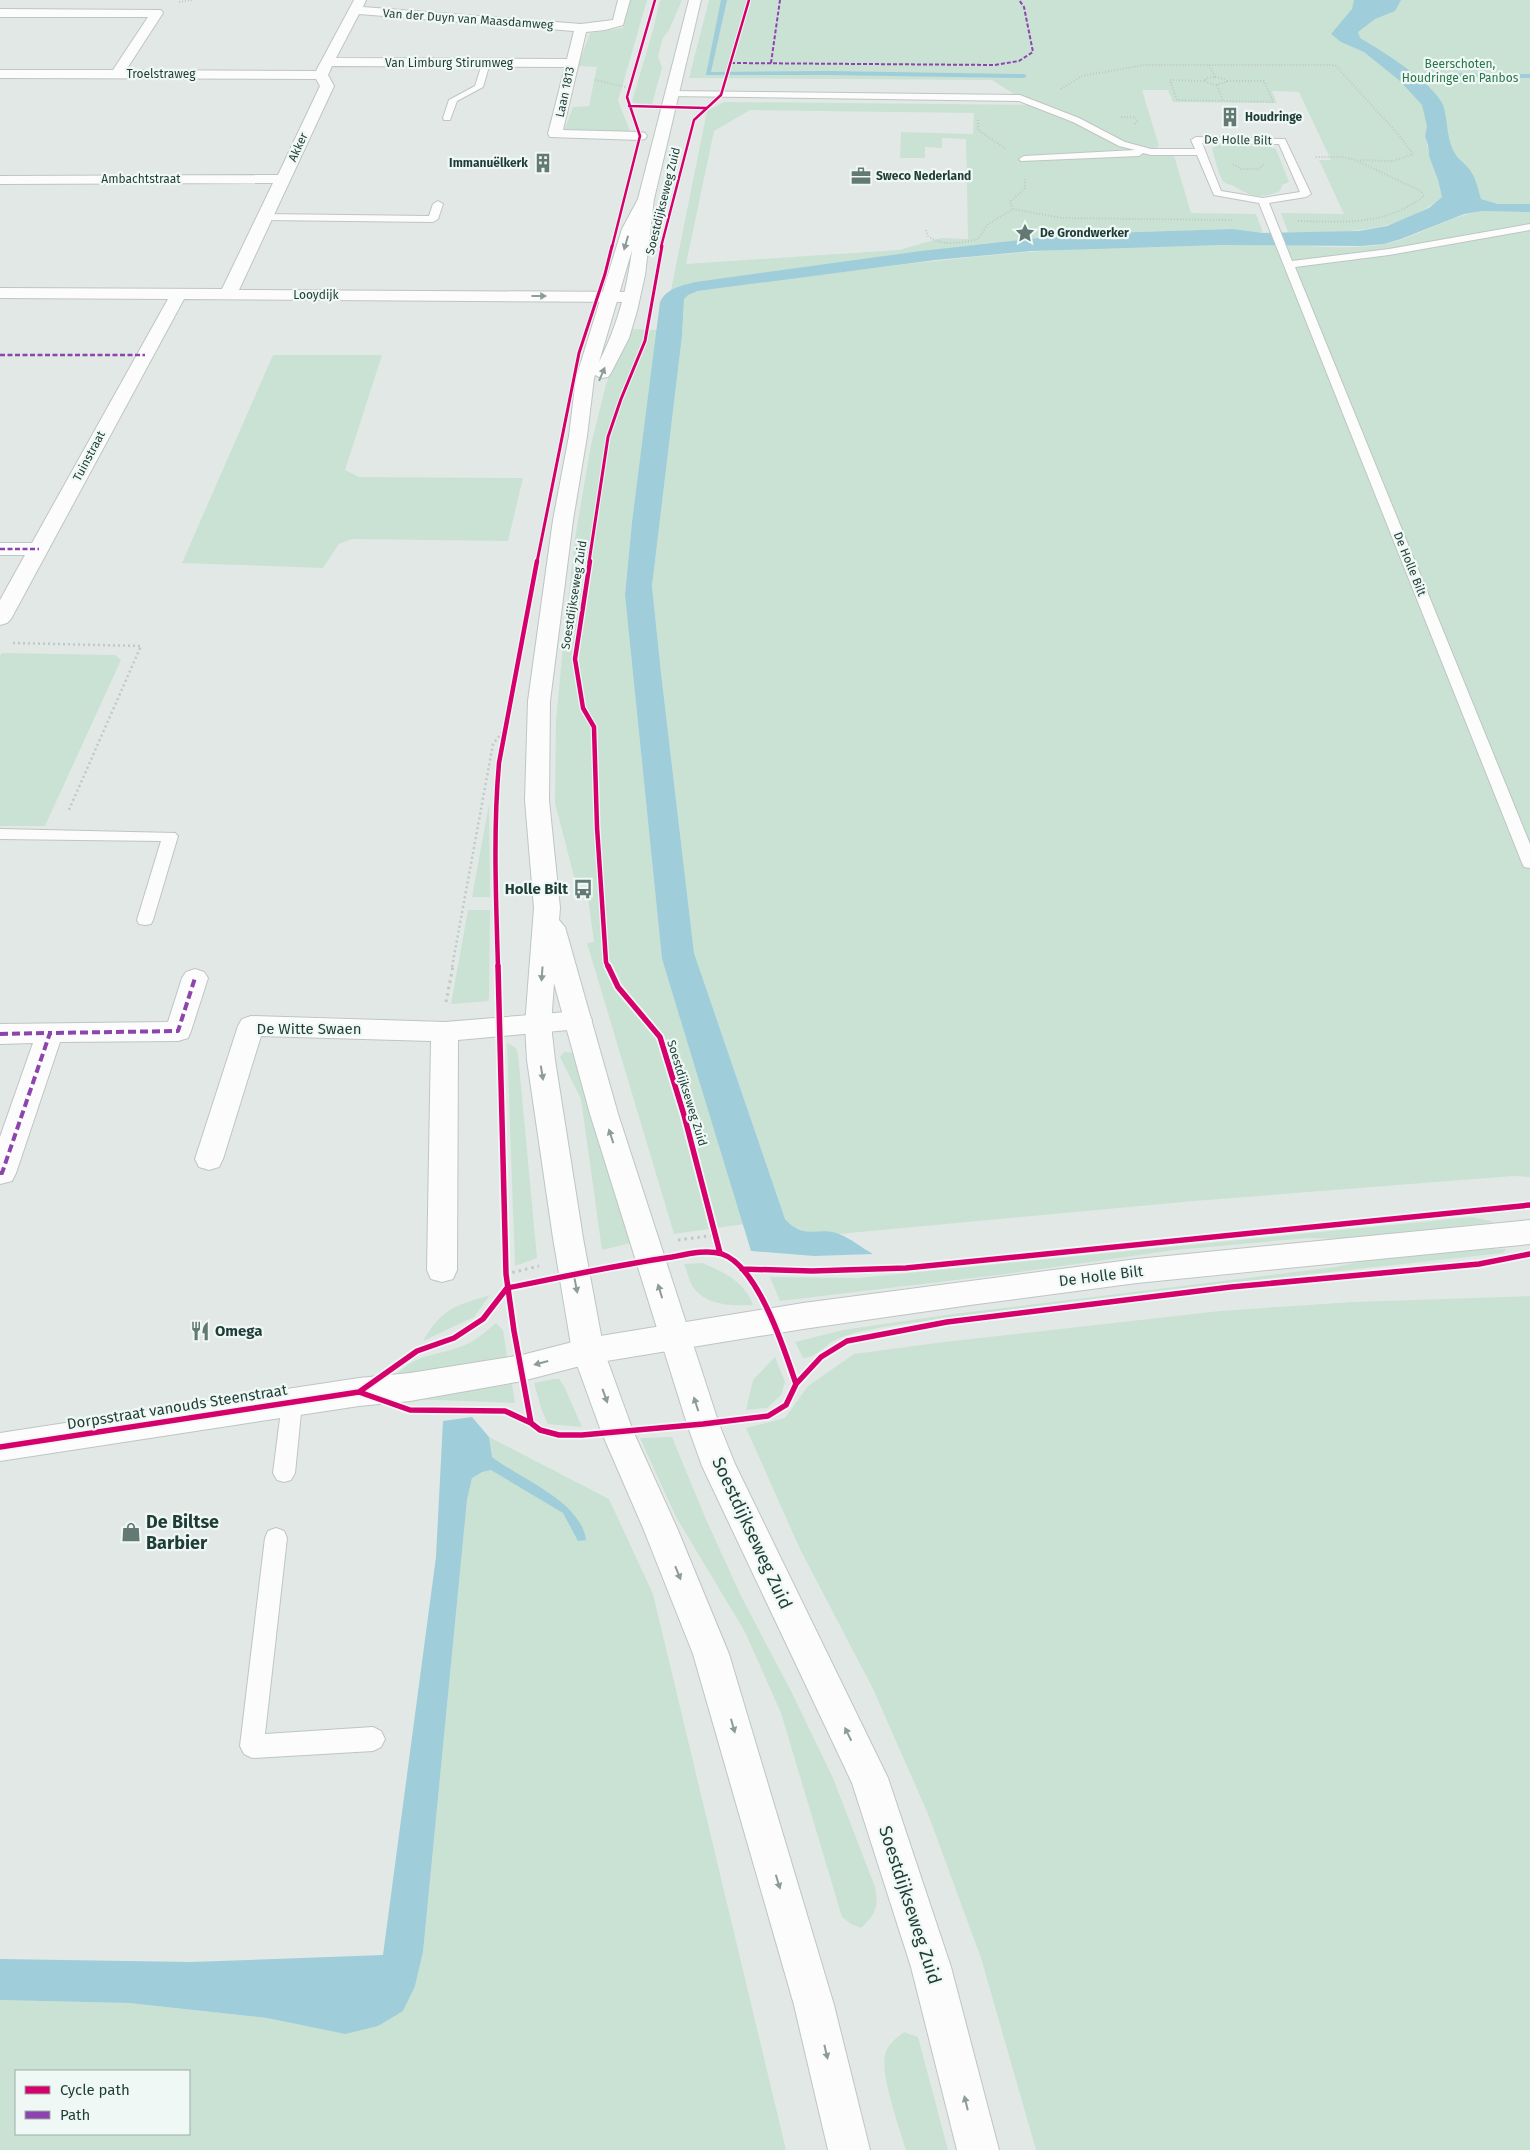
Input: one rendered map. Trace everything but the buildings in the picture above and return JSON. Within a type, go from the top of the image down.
[{"type":"street","points":[[45,13],[56,0]]},
{"type":"street","points":[[581,28],[595,28],[619,22],[624,0]]},
{"type":"street","name":"Soestdijkseweg Zuid","points":[[578,436],[601,376],[624,326],[632,297],[637,275],[646,199],[695,0]]},
{"type":"street","name":"Van der Duyn van Maasdamweg","points":[[357,5],[581,28]]},
{"type":"street","name":"Akker","points":[[228,294],[326,86],[321,75],[357,5]]},
{"type":"street","points":[[0,13],[157,13],[118,74]]},
{"type":"street","name":"Laan 1813","points":[[581,28],[555,134],[640,136]]},
{"type":"street","name":"Van Limburg Stirumweg","points":[[328,62],[571,63]]},
{"type":"street","name":"Troelstraweg","points":[[0,74],[321,75]]},
{"type":"street","name":"Ambachtstraat","points":[[0,180],[283,179]]},
{"type":"street","name":"Soestdijkseweg Zuid","points":[[646,199],[630,229],[585,378],[578,436],[563,520],[539,701],[537,800],[547,908],[538,1025],[540,1060],[588,1350],[617,1431],[660,1528],[712,1654],[814,2005],[849,2150]]},
{"type":"street","name":"Looydijk","points":[[0,293],[632,297]]},
{"type":"street","name":"Tuinstraat","points":[[0,619],[179,294]]},
{"type":"street","points":[[0,549],[39,549]]},
{"type":"street","name":"Soestdijkseweg Zuid","points":[[547,908],[604,1114],[703,1424],[719,1466],[869,1778],[932,1967],[978,2150]]},
{"type":"street","points":[[0,1034],[178,1031],[195,978]]},
{"type":"street","name":"De Witte Swaen","points":[[210,1159],[251,1026],[445,1032],[579,1020]]},
{"type":"street","points":[[442,1270],[445,1032]]},
{"type":"street","points":[[1,1177],[50,1033]]},
{"type":"street","name":"De Holle Bilt","points":[[588,1350],[674,1338],[803,1316],[1137,1271],[1530,1232]]},
{"type":"street","name":"Dorpsstraat vanouds Steenstraat","points":[[0,1447],[410,1387],[522,1368],[588,1350]]},
{"type":"lane","points":[[447,118],[453,100],[479,87],[486,63]]},
{"type":"lane","points":[[672,94],[1020,98],[1076,120],[1122,144],[1151,152]]},
{"type":"lane","name":"De Holle Bilt","points":[[1196,140],[1282,141],[1306,194],[1263,201],[1217,192],[1196,140]]},
{"type":"lane","points":[[1024,158],[1151,152],[1201,152]]},
{"type":"lane","name":"De Holle Bilt","points":[[1263,201],[1530,863]]},
{"type":"lane","points":[[264,217],[433,219],[438,204]]},
{"type":"lane","points":[[1289,265],[1389,252],[1530,227]]},
{"type":"lane","points":[[0,834],[170,836],[145,920]]},
{"type":"lane","points":[[284,1473],[292,1403]]},
{"type":"lane","points":[[276,1538],[252,1746],[373,1739]]},
{"type":"path","points":[[1036,104],[1082,76],[1144,65],[1335,65],[1398,134],[1413,154],[1393,161],[1355,160]]},
{"type":"path","points":[[1209,65],[1215,77]]},
{"type":"path","points":[[1204,81],[1206,78],[1215,77],[1227,81],[1264,81],[1273,102],[1177,100],[1170,80],[1204,81],[1209,84],[1218,85],[1225,84],[1227,81]]},
{"type":"path","points":[[568,79],[592,79],[630,88]]},
{"type":"path","points":[[633,79],[628,102],[640,136]]},
{"type":"path","points":[[1218,85],[1223,101]]},
{"type":"path","points":[[1230,162],[1241,169],[1259,169],[1266,163]]},
{"type":"path","points":[[9,643],[141,646],[58,835]]},
{"type":"path","points":[[502,746],[506,720]]},
{"type":"path","points":[[445,1032],[445,1007],[493,744],[504,730]]},
{"type":"path","points":[[714,1228],[718,1244]]},
{"type":"path","points":[[506,1264],[507,1281]]},
{"type":"green space","points":[[630,0],[647,0],[618,101],[631,133],[564,131],[573,107],[589,106],[597,67],[578,66],[590,33],[623,28]]},
{"type":"green space","points":[[660,0],[682,0],[669,30],[663,38],[658,56],[662,68],[652,104],[634,103],[632,101]]},
{"type":"green space","name":"Beerschoten, Houdringe en Panbos","points":[[709,0],[1530,0],[1530,204],[1498,204],[1481,199],[1426,138],[1429,156],[1442,197],[1425,209],[1388,225],[1369,229],[1329,232],[1288,232],[1281,213],[1344,214],[1319,160],[1331,160],[1299,92],[1272,91],[1277,103],[1173,102],[1168,90],[1142,90],[1159,146],[1152,151],[1173,152],[1191,213],[1256,214],[1263,233],[1233,229],[1074,234],[695,282],[671,290],[707,111],[724,102],[1038,105],[1020,98],[992,80],[689,78]],"holes":[[[750,110],[974,113],[973,134],[901,132],[900,158],[925,158],[925,147],[942,148],[942,138],[966,139],[968,239],[941,238],[899,250],[686,264],[714,131]]]},
{"type":"green space","points":[[1219,145],[1267,146],[1276,149],[1289,182],[1282,185],[1280,191],[1260,196],[1244,192],[1225,183],[1212,148]]},
{"type":"green space","points":[[1482,211],[1530,212],[1530,1177],[1513,1176],[1194,1201],[839,1234],[803,1231],[790,1224],[785,1219],[694,953],[661,673],[652,586],[682,336],[684,299],[687,295],[698,291],[801,277],[904,264],[1058,250],[1174,245],[1372,246],[1398,241],[1457,217]]},
{"type":"green space","points":[[629,329],[658,330],[632,522],[625,595],[662,959],[744,1224],[674,1234],[587,943],[594,942],[586,884],[576,884],[555,803],[556,720],[575,538],[591,445],[606,384]]},
{"type":"green space","points":[[273,355],[382,355],[345,470],[359,477],[523,478],[508,541],[352,539],[339,544],[323,568],[182,563]]},
{"type":"green space","points":[[2,653],[115,655],[121,660],[45,826],[0,826],[0,656]]},
{"type":"green space","points":[[489,804],[490,897],[472,897]]},
{"type":"green space","points":[[468,910],[490,910],[489,1001],[451,1004]]},
{"type":"green space","points":[[507,1043],[516,1048],[518,1054],[537,1258],[515,1266]]},
{"type":"green space","points":[[564,1052],[574,1053],[631,1243],[602,1250],[581,1099],[560,1057]]},
{"type":"green space","points":[[1472,1217],[1495,1222],[1349,1239],[1307,1238],[1175,1250],[1006,1274],[780,1301],[770,1277],[858,1278]]},
{"type":"green space","points":[[1475,1248],[1506,1249],[1503,1253],[1155,1292],[890,1326],[860,1332],[835,1340],[816,1354],[803,1358],[795,1342],[843,1330],[946,1315],[1336,1267],[1379,1257]]},
{"type":"green space","points":[[702,1263],[733,1279],[745,1290],[753,1305],[720,1304],[698,1293],[692,1285],[684,1264]]},
{"type":"green space","points":[[490,1295],[474,1317],[423,1341],[437,1321],[451,1309]]},
{"type":"green space","points":[[1530,1296],[1530,2150],[1036,2150],[981,1958],[928,1814],[873,1689],[800,1549],[746,1428],[785,1418],[808,1386],[854,1354],[1220,1311],[1353,1302]]},
{"type":"green space","points":[[496,1323],[503,1330],[507,1357],[452,1370],[394,1377],[411,1363],[471,1342]]},
{"type":"green space","points":[[775,1357],[785,1382],[781,1395],[767,1408],[746,1410],[753,1380]]},
{"type":"green space","points":[[559,1379],[564,1386],[582,1427],[548,1424],[534,1383]]},
{"type":"green space","points":[[512,1384],[515,1403],[411,1399]]},
{"type":"green space","points":[[489,1437],[609,1499],[653,1594],[786,2150],[0,2150],[0,2000],[129,2003],[267,2018],[345,2034],[415,1986],[423,1952],[467,1500],[472,1478]]},
{"type":"green space","points":[[672,1437],[705,1517],[741,1596],[792,1693],[833,1778],[875,1887],[877,1900],[875,1910],[870,1919],[861,1928],[851,1924],[842,1917],[781,1713],[745,1632],[676,1517],[640,1438]]},
{"type":"green space","points":[[904,2032],[918,2037],[948,2150],[906,2150],[891,2102],[884,2064],[888,2048]]},
{"type":"water","points":[[1354,0],[1401,0],[1395,11],[1375,19],[1358,32],[1360,38],[1418,77],[1437,96],[1445,110],[1449,139],[1453,150],[1456,156],[1472,173],[1481,199],[1498,204],[1530,204],[1530,212],[1482,211],[1464,214],[1384,244],[1361,246],[1220,245],[1031,251],[935,260],[698,291],[684,299],[682,336],[652,586],[694,953],[785,1219],[799,1230],[839,1234],[873,1254],[814,1256],[751,1251],[662,959],[625,595],[632,522],[660,302],[670,291],[695,282],[921,251],[1074,234],[1233,229],[1263,233],[1359,231],[1387,226],[1429,208],[1442,197],[1429,156],[1425,136],[1427,126],[1422,105],[1400,81],[1364,52],[1341,42],[1331,34],[1352,9]]},
{"type":"water","points":[[472,1417],[489,1437],[492,1457],[561,1502],[582,1526],[586,1540],[578,1541],[563,1513],[491,1470],[482,1472],[472,1478],[467,1500],[423,1952],[415,1986],[403,2011],[378,2026],[345,2034],[267,2018],[129,2003],[0,2000],[0,1959],[191,1962],[383,1955],[436,1557],[443,1421]]},
{"type":"waterway","points":[[724,0],[708,74],[827,73],[1024,76]]},
{"type":"waterway","points":[[1415,75],[1530,76]]},
{"type":"marked path","points":[[771,63],[780,0]]},
{"type":"marked path","points":[[731,63],[995,65],[1019,61],[1033,52],[1024,7],[1019,0]]},
{"type":"marked path","points":[[0,355],[145,355]]},
{"type":"marked path","points":[[0,549],[39,549]]},
{"type":"marked path","points":[[0,1173],[2,1173],[50,1033],[178,1031],[195,978]]},
{"type":"marked path","points":[[0,1034],[50,1033]]},
{"type":"cycle path","points":[[531,1423],[514,1331],[506,1274],[495,867],[496,796],[499,763],[538,555],[579,353],[605,274],[640,136],[627,97],[655,0]]},
{"type":"cycle path","points":[[720,1253],[684,1115],[660,1037],[618,987],[606,962],[597,827],[594,727],[583,708],[575,659],[608,437],[621,399],[645,341],[655,276],[667,221],[694,120],[716,102],[721,95],[749,0]]},
{"type":"cycle path","points":[[629,106],[706,108]]},
{"type":"cycle path","points":[[742,1269],[812,1271],[906,1268],[1530,1205]]},
{"type":"cycle path","points":[[0,1447],[359,1392],[417,1351],[454,1338],[483,1319],[507,1288],[654,1259],[709,1253],[722,1254],[736,1263],[759,1293],[777,1331],[796,1384]]},
{"type":"cycle path","points":[[359,1392],[410,1410],[505,1411],[531,1423],[540,1430],[559,1435],[582,1435],[703,1424],[768,1416],[786,1405],[796,1384],[821,1357],[847,1341],[947,1322],[1231,1287],[1479,1264],[1530,1254]]},
{"type":"place","name":"Houdringe","points":[[1230,117]]},
{"type":"place","name":"Immanuëlkerk","points":[[543,163]]},
{"type":"place","name":"Sweco Nederland","points":[[861,176]]},
{"type":"place","name":"De Grondwerker","points":[[1025,233]]},
{"type":"place","name":"Holle Bilt","points":[[583,889]]},
{"type":"place","name":"Omega","points":[[200,1331]]},
{"type":"place","name":"De Biltse Barbier","points":[[131,1532]]}]
